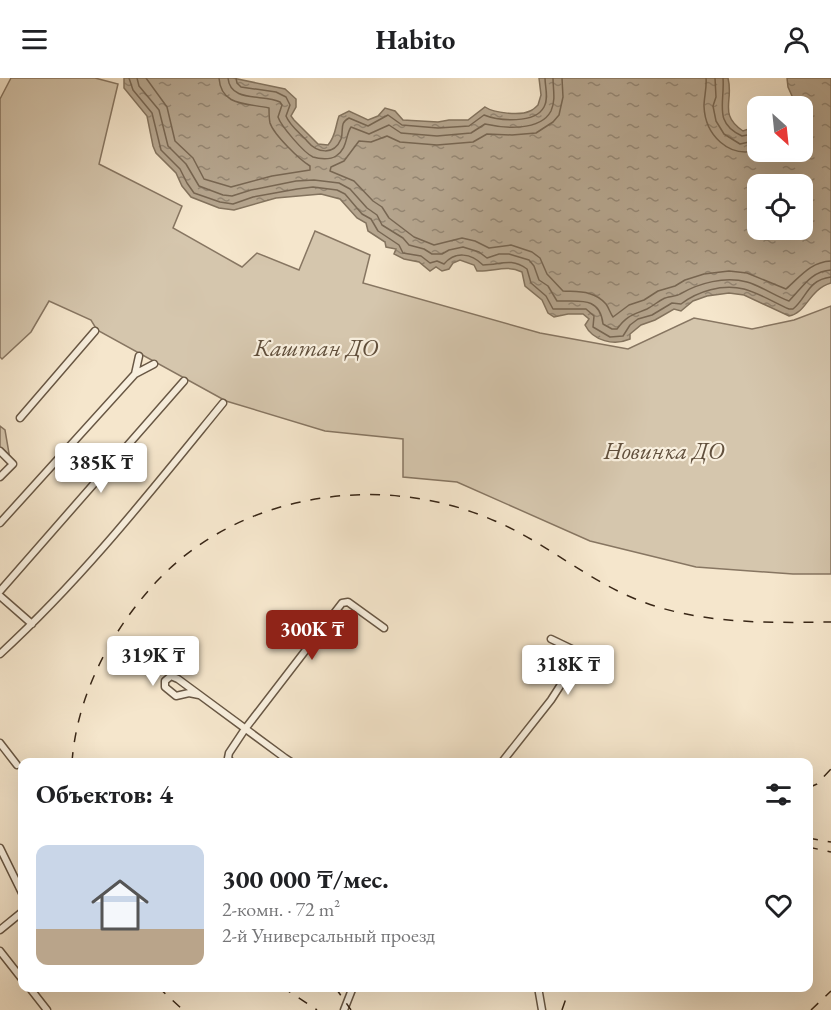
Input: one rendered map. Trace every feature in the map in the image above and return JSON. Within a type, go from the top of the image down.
[{"type":"street","points":[[20,418],[95,331]]},
{"type":"street","points":[[135,375],[139,356]]},
{"type":"street","points":[[0,523],[135,375],[154,364]]},
{"type":"street","points":[[0,591],[184,381]]},
{"type":"street","points":[[0,654],[32,624],[109,542],[223,403]]},
{"type":"street","points":[[0,451],[13,464],[0,477]]},
{"type":"street","points":[[0,596],[32,624]]},
{"type":"street","points":[[228,758],[245,729],[344,601],[384,628]]},
{"type":"street","points":[[505,758],[551,700],[578,658],[576,651],[551,639]]},
{"type":"street","points":[[199,695],[189,693],[176,696],[165,687],[165,681],[173,676],[285,758]]},
{"type":"street","points":[[0,743],[17,765]]},
{"type":"street","points":[[0,848],[18,884]]},
{"type":"street","points":[[0,930],[18,915]]},
{"type":"street","points":[[0,951],[18,974]]},
{"type":"street","points":[[32,992],[47,1010]]},
{"type":"street","points":[[344,1010],[351,992]]},
{"type":"street","points":[[539,992],[542,1010]]},
{"type":"green space","points":[[11,78],[95,78],[118,84],[99,164],[182,206],[173,228],[242,267],[257,253],[299,270],[315,231],[370,255],[363,283],[540,333],[628,349],[694,318],[752,329],[794,320],[831,306],[831,574],[793,574],[696,567],[590,541],[457,482],[403,477],[403,439],[325,431],[226,401],[97,330],[91,320],[49,301],[31,332],[2,359],[0,357],[0,99]]},
{"type":"green space","points":[[0,426],[5,430],[10,459],[0,448]]},
{"type":"water","points":[[124,78],[233,78],[285,89],[296,99],[296,107],[291,116],[294,120],[318,144],[328,145],[334,135],[339,116],[349,111],[368,120],[378,116],[385,108],[395,111],[403,120],[438,122],[468,120],[485,107],[507,113],[526,113],[538,105],[541,95],[539,78],[728,78],[728,107],[731,119],[743,131],[747,130],[747,162],[813,162],[813,96],[792,96],[787,78],[831,78],[831,283],[817,291],[800,311],[789,316],[744,295],[729,293],[707,296],[693,301],[681,311],[674,309],[641,325],[630,334],[630,339],[617,342],[604,341],[593,335],[585,325],[589,319],[583,314],[554,317],[548,313],[542,300],[525,286],[522,272],[505,268],[477,271],[474,265],[460,260],[453,263],[449,269],[442,271],[436,267],[430,271],[419,262],[394,254],[396,249],[386,247],[385,242],[368,231],[366,223],[357,218],[340,199],[321,194],[276,198],[234,210],[219,208],[191,197],[182,186],[176,173],[156,153],[147,116],[124,88]]},
{"type":"railway","points":[[72,758],[81,712],[100,664],[126,620],[158,580],[192,550],[231,526],[273,509],[317,499],[362,495],[408,497],[452,506],[495,521],[531,539],[619,592],[684,614],[758,622],[831,622]]},
{"type":"railway","points":[[813,786],[831,769]]},
{"type":"railway","points":[[813,839],[831,842]]},
{"type":"railway","points":[[813,848],[831,852]]},
{"type":"railway","points":[[811,1010],[831,991]]},
{"type":"railway","points":[[163,992],[183,1010]]},
{"type":"railway","points":[[290,992],[317,1010]]},
{"type":"railway","points":[[338,992],[351,1010]]},
{"type":"railway","points":[[562,1010],[568,992]]},
{"type":"park label","name":"Каштан ДО","points":[[316,347]]},
{"type":"park label","name":"Новинка ДО","points":[[664,450]]}]
